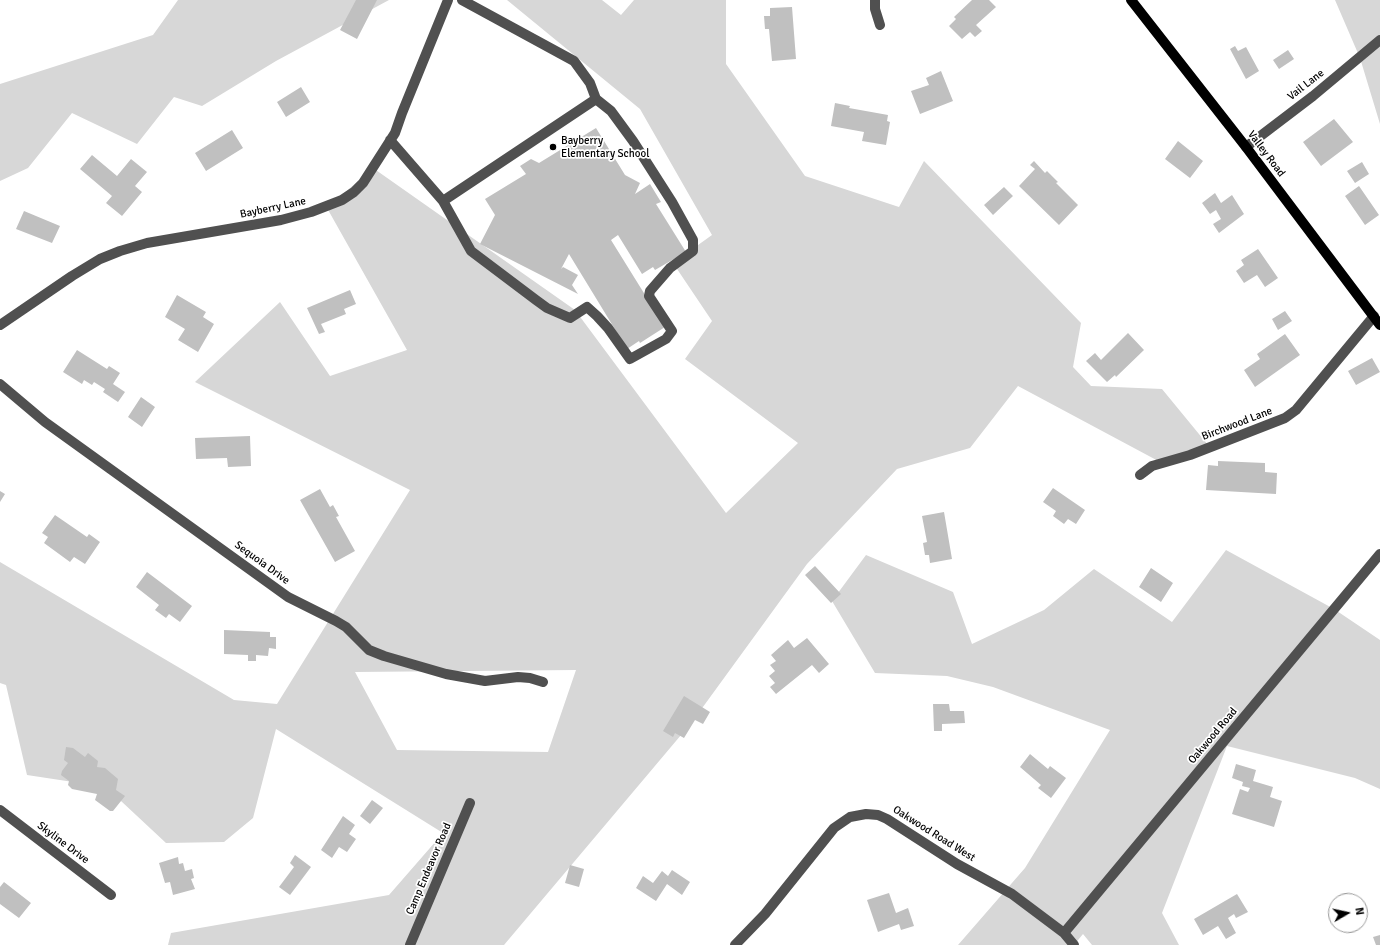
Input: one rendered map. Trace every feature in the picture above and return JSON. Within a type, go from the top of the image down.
[{"type":"main road","name":"Valley Road","points":[[1131,0],[1246,147],[1380,325]]},
{"type":"street","name":"Bayberry Lane","points":[[0,325],[72,276],[100,259],[120,251],[147,243],[281,220],[312,212],[342,200],[354,192],[363,183],[395,133],[402,112],[448,0]]},
{"type":"street","points":[[390,140],[443,201],[471,251],[547,308],[570,318],[587,307],[608,328],[630,359],[666,339],[672,331],[649,296],[650,292],[670,268],[693,251],[693,240],[672,202],[633,140],[611,111],[596,99],[590,83],[574,61],[462,0]]},
{"type":"street","points":[[875,0],[875,9],[880,25]]},
{"type":"street","name":"Vail Lane","points":[[1246,147],[1314,96],[1380,40]]},
{"type":"street","points":[[443,201],[596,99]]},
{"type":"street","name":"Birchwood Lane","points":[[1140,475],[1152,466],[1190,455],[1285,418],[1296,410],[1374,316]]},
{"type":"street","name":"Sequoia Drive","points":[[0,384],[45,422],[288,596],[346,627],[369,650],[384,656],[446,674],[485,681],[518,677],[530,678],[543,682]]},
{"type":"street","name":"Oakwood Road","points":[[1064,933],[1380,554]]},
{"type":"street","name":"Camp Endeavor Road","points":[[410,945],[470,803]]},
{"type":"street","name":"Skyline Drive","points":[[0,810],[111,895]]},
{"type":"street","name":"Oakwood Road West","points":[[735,945],[765,914],[834,828],[850,818],[866,814],[878,815],[887,819],[957,864],[1012,894],[1064,933],[1074,945]]},
{"type":"shaded area","points":[[178,0],[389,0],[276,61],[202,106],[174,97],[137,144],[72,113],[28,168],[0,181],[0,84],[153,35]]},
{"type":"shaded area","points":[[507,0],[602,0],[621,15],[634,0],[726,0],[726,64],[805,176],[899,207],[924,161],[1081,323],[1073,367],[1091,386],[1162,389],[1208,445],[1162,463],[1018,386],[970,448],[897,469],[807,564],[692,722],[504,945],[168,945],[171,933],[389,895],[443,833],[276,729],[253,818],[224,842],[166,843],[106,787],[27,775],[6,685],[0,683],[0,562],[234,700],[277,704],[410,490],[195,382],[280,302],[330,376],[407,350],[327,208],[373,168],[575,310],[726,513],[798,443],[685,359],[712,321],[673,263],[712,235],[640,109]],"holes":[[[576,670],[548,752],[397,750],[355,672]]]},
{"type":"shaded area","points":[[1335,0],[1380,0],[1380,124],[1360,58]]},
{"type":"shaded area","points":[[1226,550],[1334,609],[1380,640],[1380,789],[1355,778],[1227,746],[1162,913],[1179,945],[1092,945],[1083,934],[1074,945],[958,945],[1025,868],[1110,730],[993,687],[947,676],[875,673],[832,601],[866,555],[953,592],[972,644],[1044,610],[1094,569],[1172,622]]},
{"type":"building","points":[[356,0],[377,0],[357,39],[340,30]]},
{"type":"building","points":[[972,0],[989,0],[996,7],[976,25],[982,31],[975,37],[970,32],[962,39],[949,26],[956,19],[954,17]]},
{"type":"building","points":[[792,7],[796,59],[772,61],[769,29],[765,29],[764,16],[770,16],[770,8]]},
{"type":"building","points":[[1235,46],[1238,51],[1246,47],[1259,71],[1246,79],[1230,49]]},
{"type":"building","points":[[1288,50],[1294,59],[1279,69],[1273,60]]},
{"type":"building","points":[[941,71],[953,101],[920,114],[911,91],[929,85],[926,78]]},
{"type":"building","points":[[301,87],[310,102],[286,117],[277,102]]},
{"type":"building","points":[[835,103],[850,106],[849,108],[888,115],[887,121],[890,122],[886,145],[862,141],[864,132],[831,126]]},
{"type":"building","points":[[1334,119],[1353,142],[1321,166],[1303,142]]},
{"type":"building","points":[[596,128],[625,175],[640,183],[635,194],[650,184],[661,202],[656,204],[686,252],[655,270],[653,267],[642,274],[618,235],[611,240],[665,327],[640,343],[639,341],[627,349],[569,254],[561,269],[563,267],[578,275],[572,285],[578,294],[480,244],[495,215],[485,199],[526,174],[520,166],[531,159],[539,163]]},
{"type":"building","points":[[232,130],[243,148],[206,171],[195,153]]},
{"type":"building","points":[[1178,141],[1203,161],[1190,178],[1165,159]]},
{"type":"building","points":[[92,155],[117,176],[131,159],[147,172],[135,186],[142,192],[122,216],[106,203],[112,196],[80,169]]},
{"type":"building","points":[[1034,161],[1045,173],[1047,171],[1058,182],[1056,183],[1078,205],[1059,225],[1019,186],[1035,169],[1030,165]]},
{"type":"building","points":[[1362,162],[1369,174],[1355,183],[1347,171]]},
{"type":"building","points":[[1359,186],[1379,215],[1365,225],[1345,196]]},
{"type":"building","points":[[1004,187],[1013,196],[993,215],[984,205]]},
{"type":"building","points":[[1215,193],[1221,203],[1232,195],[1244,214],[1219,233],[1213,224],[1221,219],[1216,210],[1210,214],[1202,203]]},
{"type":"building","points":[[24,211],[60,226],[52,243],[16,229]]},
{"type":"building","points":[[1258,249],[1278,278],[1265,287],[1257,275],[1244,283],[1236,271],[1244,265],[1241,260]]},
{"type":"building","points":[[350,290],[356,304],[344,309],[346,314],[321,324],[325,332],[319,334],[307,308]]},
{"type":"building","points":[[177,295],[206,312],[203,317],[214,324],[198,352],[178,340],[185,329],[165,317]]},
{"type":"building","points":[[1285,311],[1292,321],[1278,330],[1272,319]]},
{"type":"building","points":[[1128,333],[1144,350],[1116,377],[1115,375],[1107,382],[1086,361],[1095,353],[1101,360]]},
{"type":"building","points":[[1285,334],[1300,355],[1255,387],[1244,370],[1260,359],[1257,354]]},
{"type":"building","points":[[77,350],[107,369],[109,366],[120,373],[113,384],[125,392],[118,402],[103,392],[105,389],[94,382],[92,385],[84,380],[82,384],[63,372]]},
{"type":"building","points":[[1372,358],[1380,372],[1356,385],[1348,371]]},
{"type":"building","points":[[141,397],[155,407],[142,427],[128,417]]},
{"type":"building","points":[[250,436],[251,466],[228,467],[227,458],[196,459],[195,438]]},
{"type":"building","points":[[1218,461],[1265,463],[1265,472],[1277,473],[1276,494],[1206,490],[1208,465],[1218,466]]},
{"type":"building","points":[[1053,488],[1085,510],[1076,524],[1068,519],[1064,524],[1053,516],[1056,511],[1043,502]]},
{"type":"building","points":[[320,489],[330,507],[333,505],[339,516],[336,517],[355,551],[335,562],[300,500]]},
{"type":"building","points":[[0,491],[5,494],[0,502]]},
{"type":"building","points":[[944,512],[952,559],[930,563],[929,555],[925,555],[923,543],[927,542],[922,516]]},
{"type":"building","points":[[55,515],[87,537],[89,534],[100,542],[85,564],[74,557],[70,562],[44,543],[48,537],[42,533]]},
{"type":"building","points":[[815,566],[841,594],[831,603],[805,575]]},
{"type":"building","points":[[1151,568],[1173,583],[1161,602],[1139,587]]},
{"type":"building","points":[[147,572],[192,606],[180,622],[169,614],[166,618],[155,610],[159,605],[136,587]]},
{"type":"building","points":[[224,630],[270,632],[270,637],[276,637],[276,649],[269,648],[268,656],[256,655],[256,661],[248,661],[248,655],[224,654]]},
{"type":"building","points":[[807,638],[829,664],[819,673],[812,665],[776,694],[770,687],[775,683],[769,676],[775,671],[770,665],[776,661],[771,655],[788,640],[794,648]]},
{"type":"building","points":[[684,696],[710,712],[703,724],[695,720],[684,738],[675,733],[673,737],[663,731]]},
{"type":"building","points":[[933,704],[949,704],[950,711],[964,711],[965,723],[942,724],[942,731],[934,731]]},
{"type":"building","points":[[66,747],[73,748],[85,757],[88,753],[98,761],[97,767],[105,768],[118,779],[116,790],[125,796],[113,811],[110,811],[95,800],[97,794],[72,789],[68,785],[69,781],[61,775],[68,763],[64,760]]},
{"type":"building","points":[[1030,754],[1048,769],[1050,766],[1066,778],[1051,798],[1038,788],[1041,785],[1020,767]]},
{"type":"building","points":[[1236,764],[1256,770],[1253,781],[1273,787],[1270,797],[1282,801],[1274,827],[1232,814],[1240,789],[1248,792],[1250,788],[1242,786],[1243,782],[1232,778]]},
{"type":"building","points":[[372,800],[383,808],[370,824],[360,816]]},
{"type":"building","points":[[343,816],[355,825],[349,834],[356,839],[347,852],[339,847],[332,858],[321,850]]},
{"type":"building","points":[[295,855],[311,867],[290,895],[279,887],[294,867],[290,863]]},
{"type":"building","points":[[178,857],[179,864],[183,863],[185,871],[192,869],[194,878],[191,879],[195,889],[173,895],[170,882],[165,883],[159,863]]},
{"type":"building","points":[[570,865],[584,869],[579,887],[565,883]]},
{"type":"building","points":[[672,870],[690,882],[682,895],[667,884],[656,901],[636,888],[643,876],[653,883],[662,871],[668,876]]},
{"type":"building","points":[[4,882],[31,903],[19,918],[0,904],[0,887]]},
{"type":"building","points":[[889,893],[896,913],[908,908],[914,926],[901,930],[899,924],[878,932],[867,900]]},
{"type":"building","points":[[1237,894],[1248,912],[1236,918],[1234,914],[1228,918],[1236,933],[1226,939],[1218,926],[1203,935],[1194,919]]},
{"type":"building","points":[[1380,935],[1380,945],[1376,945],[1373,937]]},
{"type":"place","name":"Bayberry Elementary School","points":[[553,147]]}]
